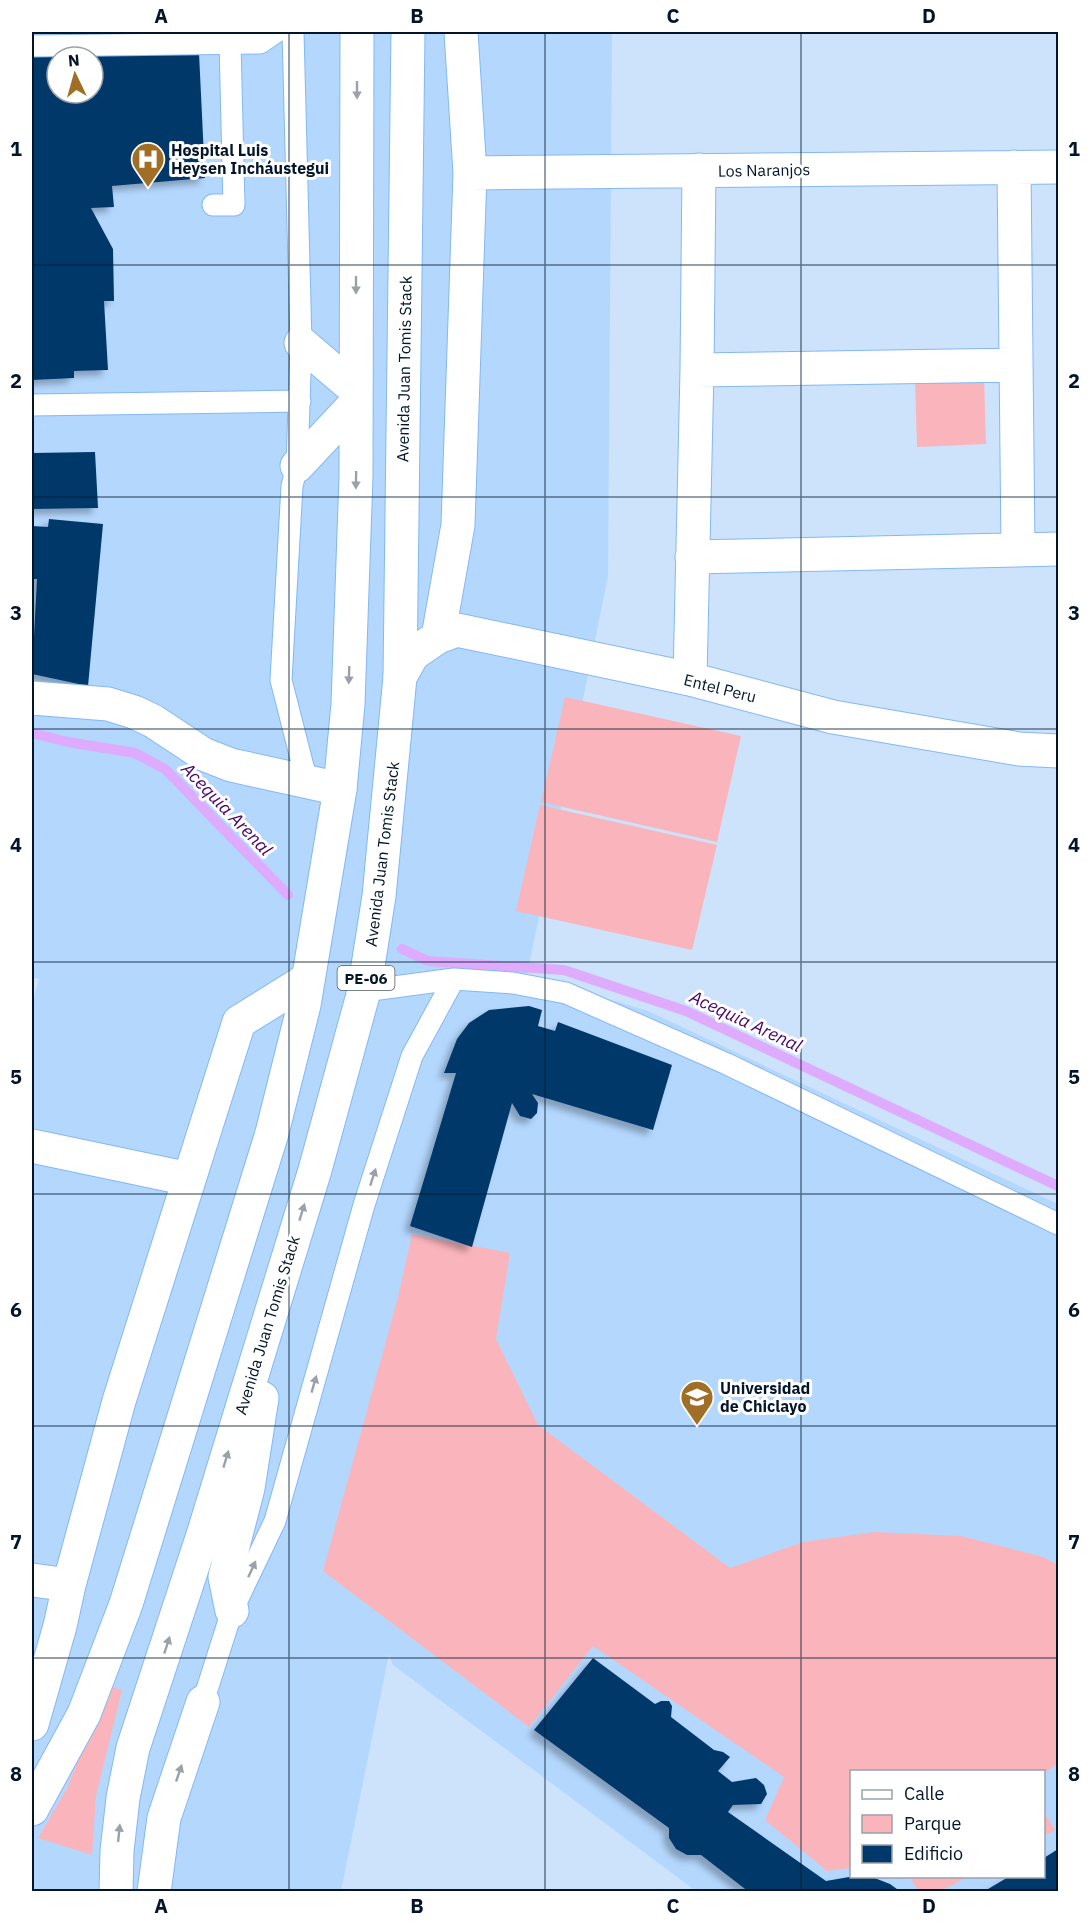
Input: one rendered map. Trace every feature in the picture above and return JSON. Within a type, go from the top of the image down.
[{"type":"street","points":[[32,1809],[84,1714],[126,1604],[272,1133],[308,979],[340,789],[348,704],[356,476],[357,32]]},
{"type":"street","name":"Avenida Juan Tomis Stack","points":[[116,1892],[117,1851],[123,1798],[133,1748],[203,1535],[315,1170],[364,991],[379,896],[400,677],[408,32]]},
{"type":"street","points":[[438,637],[458,525],[470,173],[461,32]]},
{"type":"street","points":[[1014,167],[1018,550]]},
{"type":"street","name":"Los Naranjos","points":[[470,173],[1059,167]]},
{"type":"street","points":[[690,679],[699,170]]},
{"type":"street","points":[[301,343],[356,397]]},
{"type":"street","points":[[697,370],[1016,365]]},
{"type":"street","points":[[297,466],[356,397]]},
{"type":"street","points":[[692,557],[1059,549]]},
{"type":"street","name":"Entel Peru","points":[[400,677],[413,654],[438,637],[457,630],[690,679],[833,717],[1019,750],[1059,751]]},
{"type":"street","points":[[32,698],[108,704],[153,721],[203,754],[231,765],[340,789]]},
{"type":"street","points":[[32,1724],[60,1626],[118,1401],[239,1022],[308,979]]},
{"type":"street","points":[[32,1146],[189,1179]]},
{"type":"street","points":[[232,1611],[225,1576],[248,1488],[261,1412],[271,1315]]},
{"type":"street","points":[[32,1580],[69,1585]]},
{"type":"street","points":[[154,1892],[164,1818],[203,1702]]},
{"type":"lane","points":[[32,46],[260,43],[276,32]]},
{"type":"lane","points":[[293,32],[301,343],[300,401],[297,466],[292,486],[281,680],[307,782]]},
{"type":"lane","points":[[213,205],[234,205],[230,43]]},
{"type":"lane","points":[[32,405],[300,401]]},
{"type":"lane","points":[[203,1702],[232,1611],[275,1521],[364,1205],[412,1056],[454,979]]},
{"type":"lane","points":[[364,991],[454,979],[513,983],[566,993],[727,1064],[1059,1224]]},
{"type":"shaded area","points":[[32,32],[612,32],[608,576],[527,975],[648,1011],[1058,1204],[1058,1891],[696,1891],[393,1665],[389,1654],[341,1891],[32,1891],[32,1004],[39,979],[32,977]]},
{"type":"green space","points":[[984,378],[986,444],[917,447],[915,380]]},
{"type":"green space","points":[[565,697],[741,736],[717,842],[541,802]]},
{"type":"green space","points":[[540,805],[717,845],[692,950],[516,911]]},
{"type":"green space","points":[[412,1234],[510,1253],[496,1339],[538,1425],[730,1568],[803,1542],[875,1532],[961,1536],[1043,1557],[1058,1565],[1058,1764],[1045,1772],[1045,1770],[850,1770],[850,1868],[827,1871],[765,1820],[784,1777],[593,1646],[529,1727],[323,1571],[398,1297]]},
{"type":"green space","points":[[108,1686],[122,1690],[96,1796],[92,1855],[38,1838],[67,1788]]},
{"type":"green space","points":[[1045,1814],[1055,1830],[1045,1835]]},
{"type":"green space","points":[[908,1878],[966,1878],[940,1891],[919,1892],[911,1879]]},
{"type":"building","points":[[199,53],[205,178],[112,186],[114,207],[91,208],[113,249],[114,301],[104,301],[108,370],[74,371],[74,378],[32,380],[32,56],[45,56],[45,105],[105,105],[105,55]]},
{"type":"building","points":[[95,452],[98,508],[32,509],[32,453]]},
{"type":"building","points":[[49,519],[103,524],[88,686],[32,674],[37,579],[32,579],[32,526],[48,527]]},
{"type":"building","points":[[529,1006],[542,1010],[538,1026],[555,1031],[558,1022],[672,1065],[653,1130],[532,1094],[538,1103],[537,1113],[531,1119],[520,1116],[512,1103],[472,1247],[410,1226],[456,1073],[444,1073],[457,1039],[469,1023],[489,1010]]},
{"type":"building","points":[[593,1658],[655,1704],[669,1701],[672,1706],[671,1717],[714,1750],[730,1757],[718,1771],[732,1782],[756,1778],[764,1785],[767,1794],[761,1804],[733,1805],[728,1812],[826,1881],[849,1877],[875,1878],[890,1884],[901,1892],[749,1892],[701,1855],[687,1855],[676,1849],[669,1838],[669,1828],[534,1730]]},
{"type":"building","points":[[1058,1849],[1058,1892],[983,1892],[1007,1878],[1045,1878],[1045,1857]]},
{"type":"waterway","name":"Acequia Arenal","points":[[32,733],[68,742],[135,753],[165,769],[288,895]]},
{"type":"waterway","name":"Acequia Arenal","points":[[402,949],[428,961],[564,970],[686,1011],[1058,1186]]},
{"type":"place","name":"Hospital Luis Heysen Incháustegui","points":[[148,188]]},
{"type":"place","name":"Universidad de Chiclayo","points":[[697,1426]]}]
